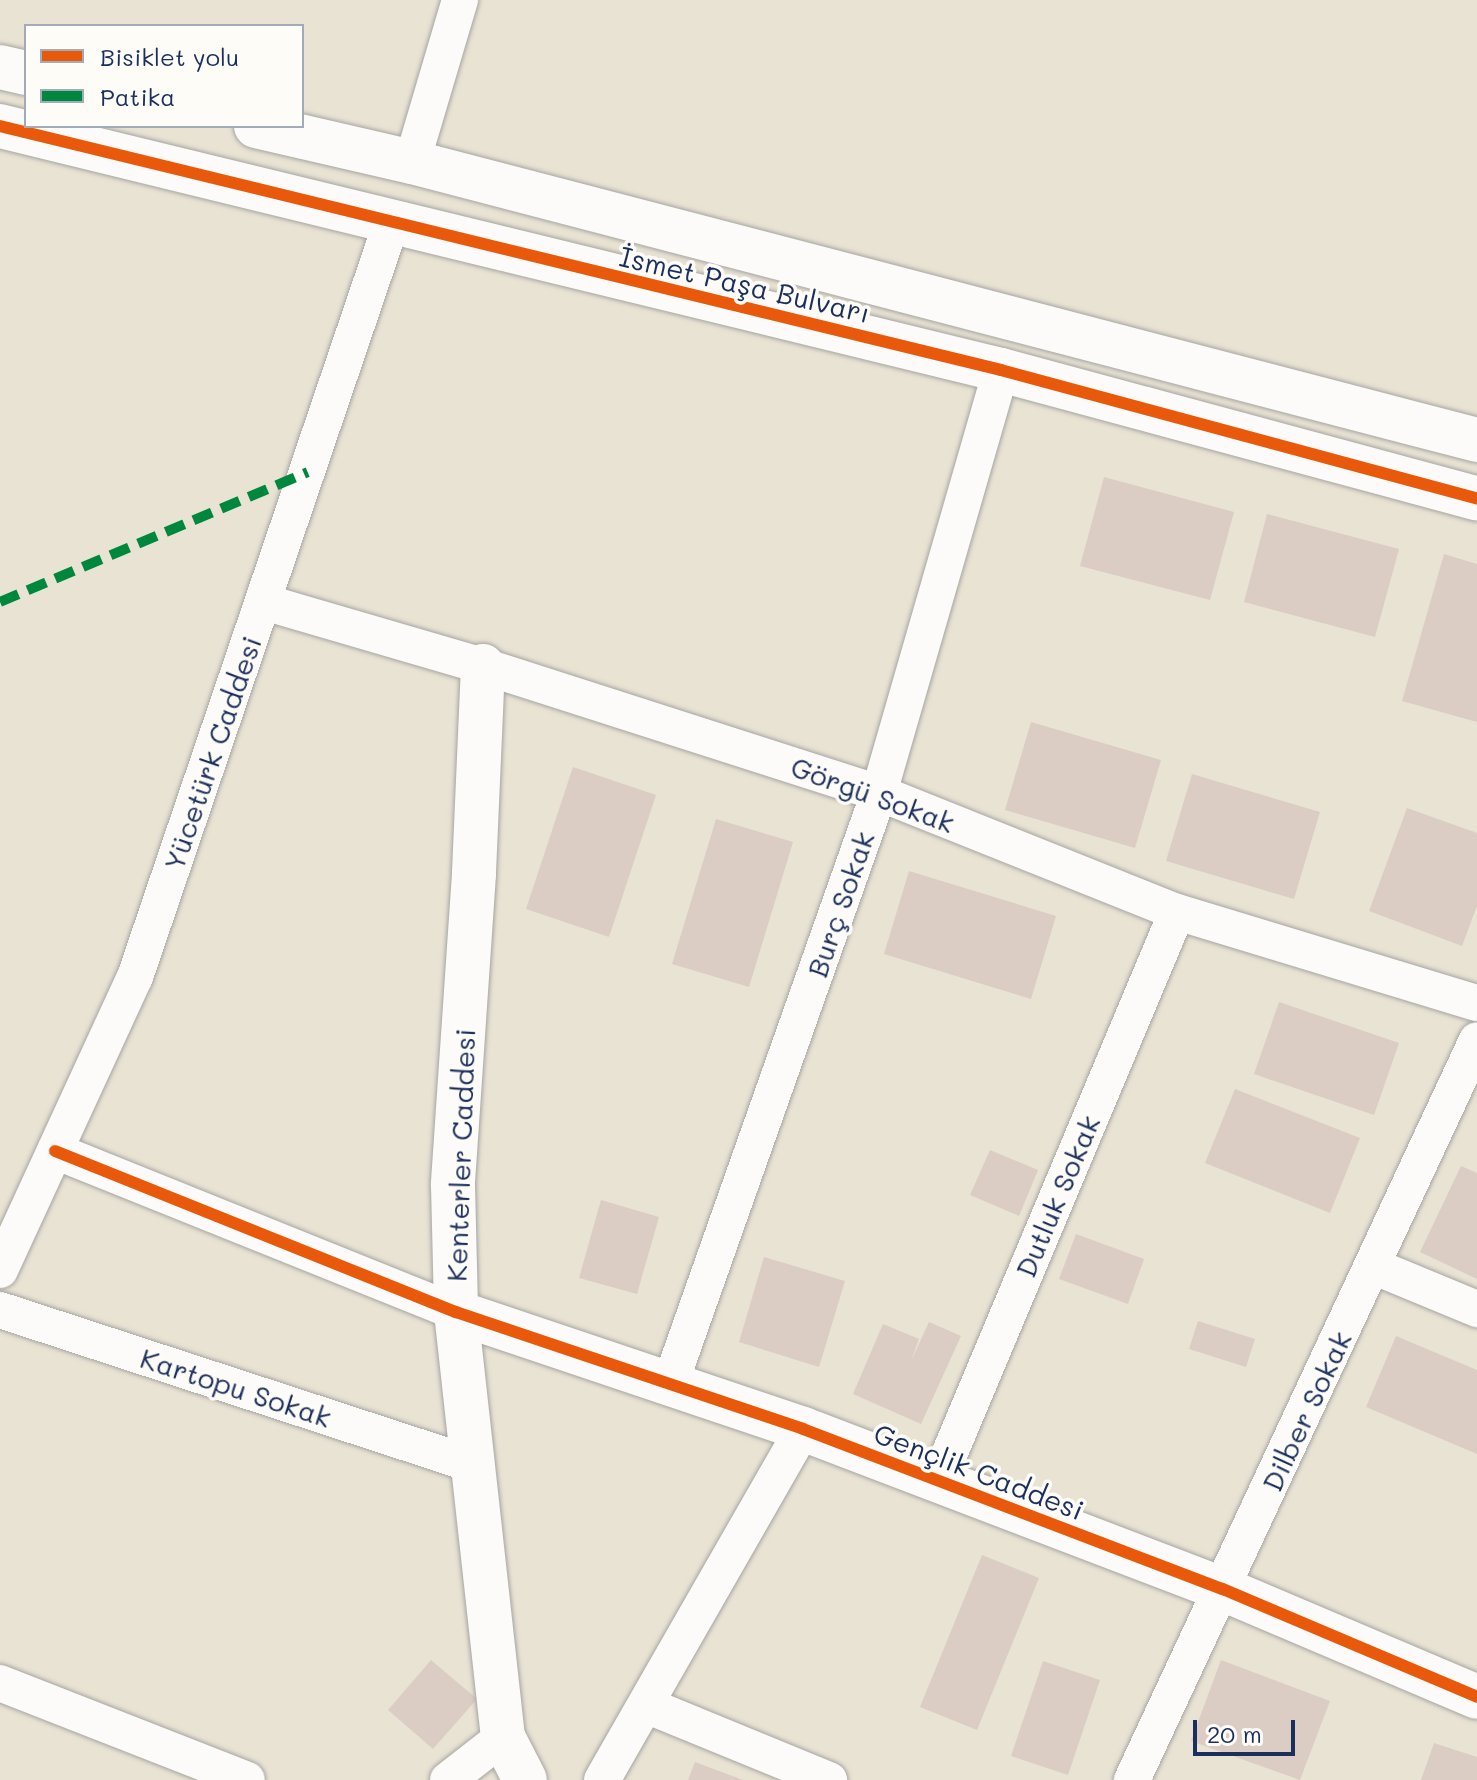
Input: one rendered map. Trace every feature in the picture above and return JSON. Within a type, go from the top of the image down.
[{"type":"street","points":[[391,224],[460,0]]},
{"type":"street","points":[[0,67],[24,73]]},
{"type":"street","name":"İsmet Paşa Bulvarı","points":[[0,126],[391,224],[1001,370],[1477,498]]},
{"type":"street","name":"İsmet Paşa Bulvarı","points":[[265,128],[412,162],[1477,440]]},
{"type":"street","name":"Yücetürk Caddesi","points":[[0,1270],[135,977],[391,224]]},
{"type":"street","name":"Burç Sokak","points":[[670,1384],[879,793],[1001,370]]},
{"type":"street","name":"Görgü Sokak","points":[[264,602],[483,666],[879,793],[1177,912],[1477,1003]]},
{"type":"street","name":"Kenterler Caddesi","points":[[483,666],[474,874],[453,1185],[456,1312],[503,1737],[525,1780]]},
{"type":"street","name":"Dutluk Sokak","points":[[938,1481],[1177,912]]},
{"type":"street","name":"Dilber Sokak","points":[[1132,1780],[1477,1040]]},
{"type":"street","points":[[55,1151],[456,1312]]},
{"type":"street","points":[[1373,1266],[1477,1309]]},
{"type":"street","name":"Kartopu Sokak","points":[[0,1310],[472,1464]]},
{"type":"street","name":"Gençlik Caddesi","points":[[456,1312],[803,1429],[1223,1589],[1477,1697]]},
{"type":"street","points":[[602,1780],[803,1429]]},
{"type":"street","points":[[0,1683],[247,1780]]},
{"type":"street","points":[[646,1705],[829,1780]]},
{"type":"street","points":[[448,1780],[503,1737]]},
{"type":"building","points":[[1104,477],[1234,512],[1210,600],[1080,566]]},
{"type":"building","points":[[1267,514],[1399,549],[1375,637],[1244,602]]},
{"type":"building","points":[[1444,554],[1477,564],[1477,722],[1402,701]]},
{"type":"building","points":[[1031,722],[1161,760],[1135,848],[1005,810]]},
{"type":"building","points":[[573,767],[656,795],[609,937],[526,909]]},
{"type":"building","points":[[1192,774],[1320,812],[1294,899],[1166,861]]},
{"type":"building","points":[[1407,808],[1477,833],[1477,906],[1462,946],[1369,911]]},
{"type":"building","points":[[716,819],[793,842],[749,987],[672,964]]},
{"type":"building","points":[[909,871],[1056,916],[1031,999],[884,954]]},
{"type":"building","points":[[1279,1002],[1399,1043],[1374,1115],[1254,1074]]},
{"type":"building","points":[[1235,1089],[1360,1138],[1330,1213],[1205,1163]]},
{"type":"building","points":[[990,1150],[1038,1170],[1019,1216],[970,1195]]},
{"type":"building","points":[[1461,1166],[1477,1173],[1477,1279],[1420,1252]]},
{"type":"building","points":[[601,1200],[659,1217],[637,1294],[579,1278]]},
{"type":"building","points":[[1076,1234],[1144,1259],[1128,1304],[1059,1279]]},
{"type":"building","points":[[764,1257],[845,1281],[819,1367],[739,1342]]},
{"type":"building","points":[[1198,1321],[1255,1339],[1246,1367],[1189,1349]]},
{"type":"building","points":[[929,1322],[961,1336],[921,1424],[853,1394],[883,1324],[919,1339],[911,1361]]},
{"type":"building","points":[[1396,1336],[1477,1370],[1477,1454],[1366,1407]]},
{"type":"building","points":[[982,1555],[1039,1578],[977,1730],[920,1707]]},
{"type":"building","points":[[431,1660],[477,1699],[433,1749],[388,1710]]},
{"type":"building","points":[[1221,1660],[1330,1701],[1300,1780],[1191,1741]]},
{"type":"building","points":[[1043,1661],[1100,1680],[1068,1775],[1011,1756]]},
{"type":"building","points":[[1434,1743],[1477,1757],[1477,1780],[1421,1780]]},
{"type":"building","points":[[695,1762],[743,1780],[688,1780]]},
{"type":"marked path","points":[[0,602],[308,472]]},
{"type":"cycle path","points":[[0,126],[1001,370],[1477,498]]},
{"type":"cycle path","points":[[55,1151],[456,1312],[803,1429],[1223,1589],[1477,1697]]}]
